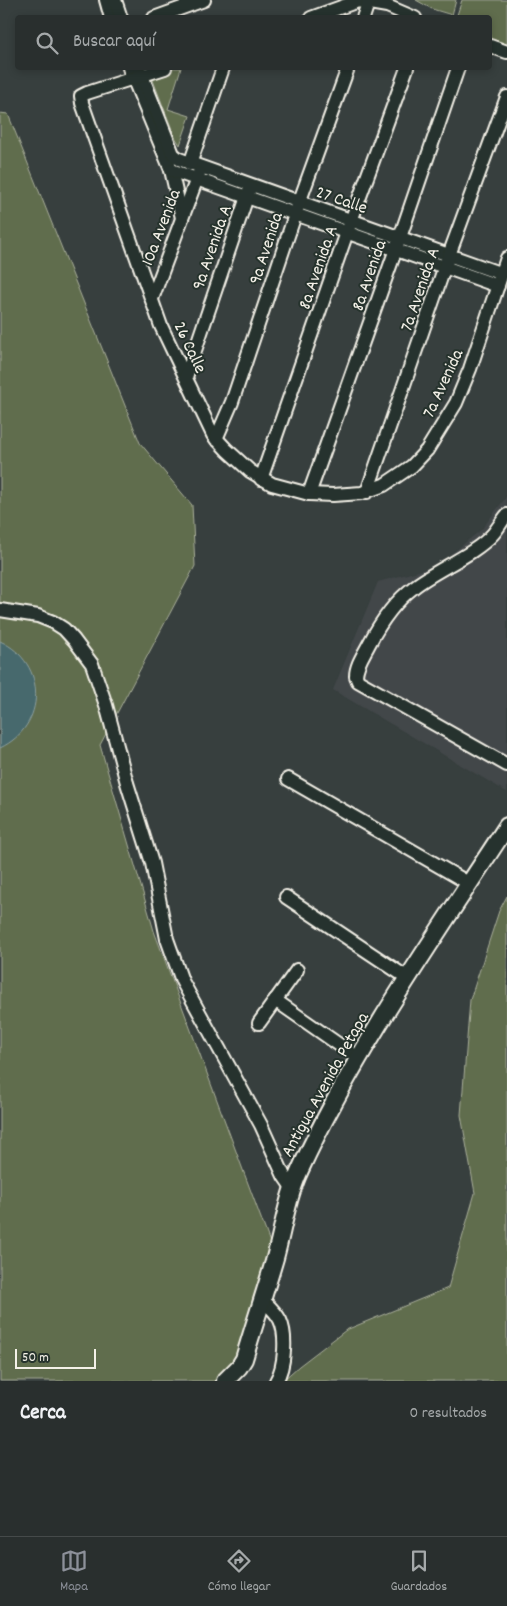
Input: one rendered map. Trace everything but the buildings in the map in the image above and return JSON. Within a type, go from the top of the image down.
[{"type":"main road","name":"Antigua Avenida Petapa","points":[[225,1381],[240,1367],[244,1359],[299,1172],[358,1058],[507,826]]},
{"type":"street","points":[[106,0],[111,15]]},
{"type":"street","points":[[115,0],[120,15]]},
{"type":"street","points":[[162,15],[204,0]]},
{"type":"street","points":[[364,15],[369,1]]},
{"type":"street","points":[[319,15],[349,4],[369,1],[385,3],[409,15]]},
{"type":"street","points":[[492,47],[507,52]]},
{"type":"street","points":[[150,70],[135,72],[171,170],[182,218]]},
{"type":"street","name":"10a Avenida","points":[[152,299],[182,218],[221,70]]},
{"type":"street","name":"9a Avenida","points":[[216,439],[232,402],[297,208],[347,70]]},
{"type":"street","name":"8a Avenida A","points":[[261,479],[406,70]]},
{"type":"street","name":"8a Avenida","points":[[309,494],[457,70]]},
{"type":"street","name":"26 Calle","points":[[135,72],[81,96],[161,326],[216,439],[261,479],[280,487],[309,494],[339,495],[367,492]]},
{"type":"street","name":"27 Calle","points":[[135,72],[173,154],[196,170],[249,191],[500,280]]},
{"type":"street","name":"7a Avenida A","points":[[367,492],[507,97]]},
{"type":"street","name":"27 Calle","points":[[171,170],[196,170]]},
{"type":"street","name":"9a Avenida A","points":[[186,377],[249,191]]},
{"type":"street","name":"7a Avenida","points":[[367,492],[395,479],[412,466],[434,439],[456,403],[470,369],[507,258]]},
{"type":"street","points":[[507,515],[492,534],[467,554],[412,588],[394,606],[375,633],[356,672],[358,681],[507,765]]},
{"type":"street","points":[[0,610],[38,616],[64,629],[92,664],[106,705],[127,783],[152,863],[167,940],[182,981],[261,1125],[284,1176],[293,1189]]},
{"type":"street","points":[[288,779],[470,884]]},
{"type":"street","points":[[286,896],[409,979]]},
{"type":"street","points":[[259,1023],[297,970]]},
{"type":"street","points":[[275,1000],[358,1058]]},
{"type":"street","points":[[262,1299],[280,1320],[284,1338],[283,1365],[276,1381]]},
{"type":"shaded area","points":[[507,496],[507,792],[333,690],[378,582],[437,566],[482,529]]},
{"type":"green space","points":[[416,0],[456,0],[452,15],[432,9]]},
{"type":"green space","points":[[462,0],[507,0],[507,48],[492,42],[492,15],[457,15]]},
{"type":"green space","points":[[166,70],[180,70],[168,109],[190,116],[180,145],[175,137],[151,75]]},
{"type":"green space","points":[[0,113],[8,114],[140,443],[192,505],[195,566],[100,745],[154,931],[275,1256],[245,1347],[222,1381],[0,1381]]},
{"type":"green space","points":[[507,896],[507,1381],[282,1381],[346,1330],[448,1288],[475,1193],[461,1115],[470,1000],[499,911]]},
{"type":"water","points":[[0,641],[16,651],[27,664],[36,694],[33,710],[27,725],[15,738],[0,748]]}]
